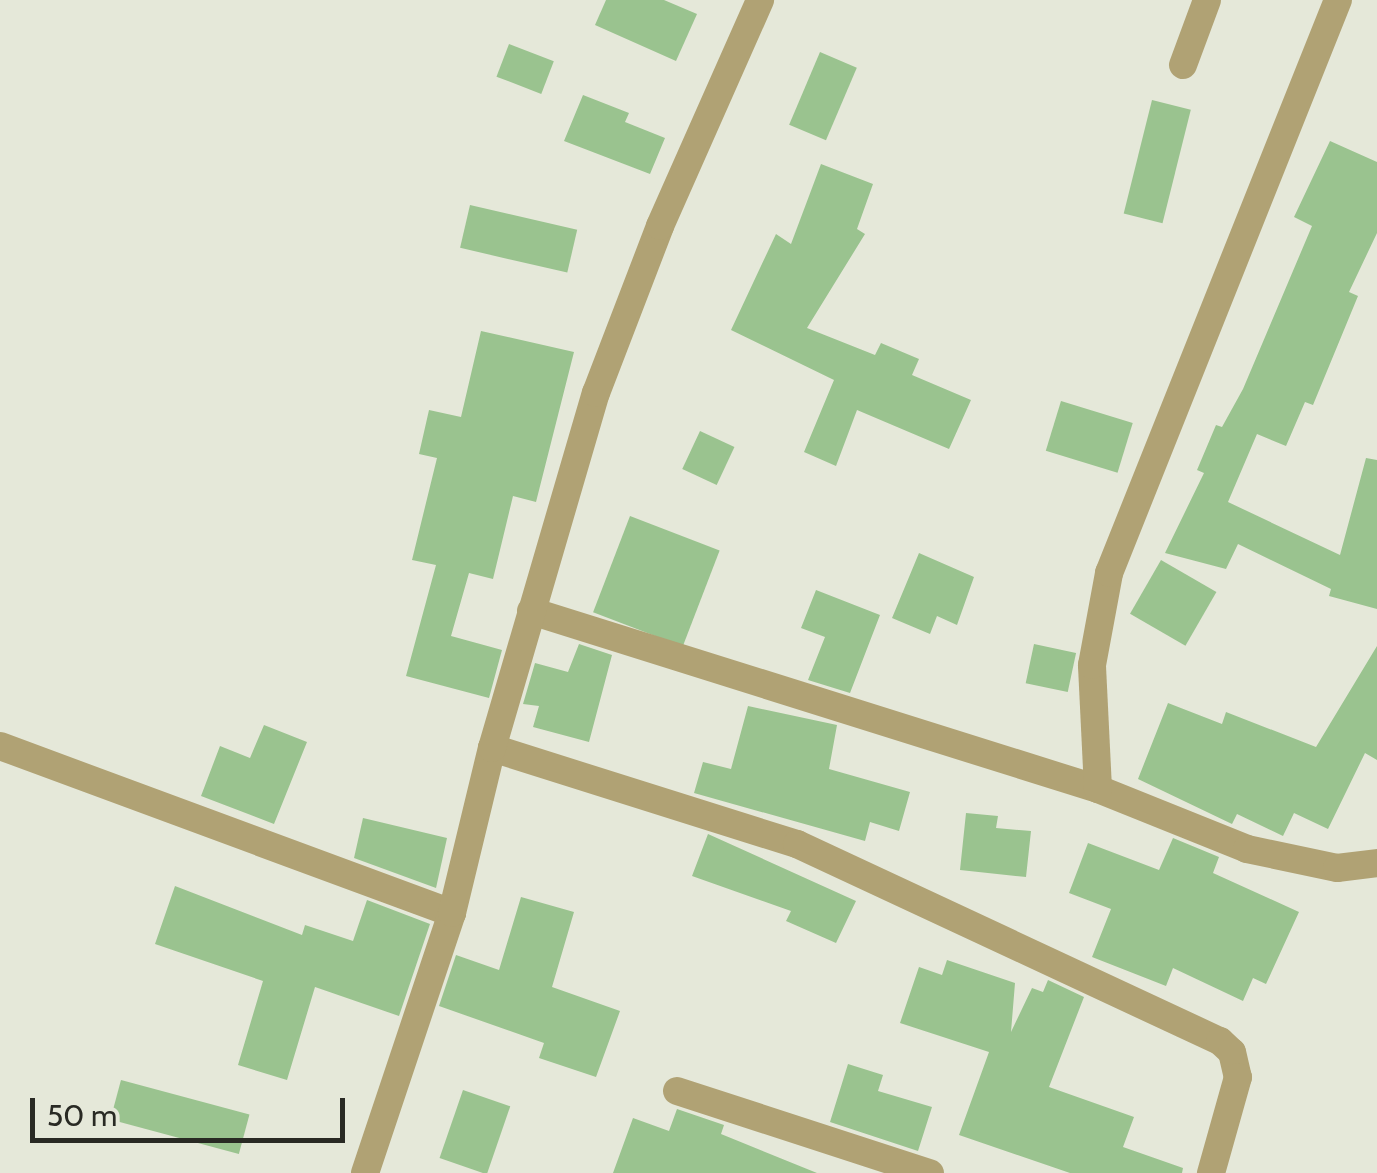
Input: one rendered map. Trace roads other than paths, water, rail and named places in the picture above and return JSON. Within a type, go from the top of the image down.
[{"type":"street","points":[[365,1173],[452,914],[492,748],[596,392],[660,226],[760,0]]},
{"type":"street","points":[[1183,65],[1207,0]]},
{"type":"street","points":[[1098,789],[1092,665],[1109,572],[1338,0]]},
{"type":"street","points":[[531,611],[1098,789],[1292,862],[1337,868],[1377,863]]},
{"type":"street","points":[[0,746],[452,914]]},
{"type":"street","points":[[492,748],[797,844],[1220,1042],[1232,1052],[1238,1077],[1211,1173]]},
{"type":"street","points":[[676,1091],[930,1173]]}]
